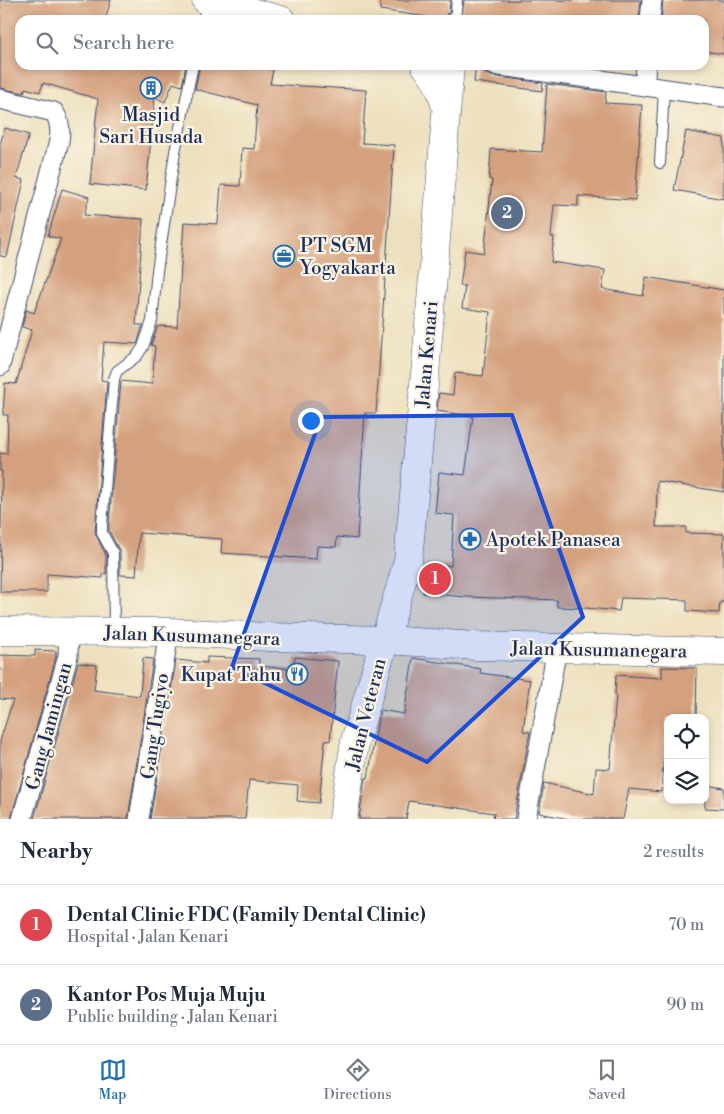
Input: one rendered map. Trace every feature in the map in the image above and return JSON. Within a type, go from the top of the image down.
[{"type":"main road","points":[[206,0],[262,15]]},
{"type":"main road","points":[[429,70],[441,90],[447,111]]},
{"type":"main road","name":"Jalan Kenari","points":[[385,640],[408,561],[450,70]]},
{"type":"main road","name":"Jalan Kusumanegara","points":[[0,632],[169,632],[385,640],[476,646],[724,652]]},
{"type":"main road","name":"Jalan Kusumanegara","points":[[385,640],[477,636],[724,641]]},
{"type":"main road","name":"Jalan Veteran","points":[[343,819],[354,741],[385,640]]},
{"type":"street","points":[[650,15],[652,0]]},
{"type":"street","points":[[529,70],[724,98]]},
{"type":"street","points":[[644,86],[646,70]]},
{"type":"street","points":[[0,99],[54,112],[58,118],[61,130],[0,366]]},
{"type":"street","name":"Gang Jamingan","points":[[22,819],[68,656],[68,632]]},
{"type":"street","name":"Gang Tugiyo","points":[[139,819],[169,632]]},
{"type":"street","points":[[526,819],[557,648]]},
{"type":"lane","points":[[204,15],[206,0]]},
{"type":"lane","points":[[456,15],[457,0]]},
{"type":"lane","points":[[114,632],[113,553],[102,533],[114,379],[117,371],[137,356],[143,347],[152,321],[157,271],[175,152],[192,70]]},
{"type":"lane","points":[[660,163],[664,89]]},
{"type":"highlighted area","points":[[512,415],[583,617],[427,762],[232,667],[321,417]]},
{"type":"building","points":[[0,0],[111,0],[106,15],[15,15],[15,70],[185,70],[182,86],[173,83],[165,102],[155,97],[146,190],[90,184],[98,99],[43,83],[40,92],[25,88],[24,93],[0,88]]},
{"type":"building","points":[[380,0],[450,0],[449,14],[447,13],[447,15],[414,15],[380,10]]},
{"type":"building","points":[[464,0],[641,0],[640,15],[462,15]]},
{"type":"building","points":[[663,0],[724,0],[724,54],[709,52],[709,15],[662,15]]},
{"type":"building","points":[[199,70],[273,70],[270,84],[366,90],[362,143],[394,145],[376,413],[365,413],[357,539],[337,537],[336,547],[317,546],[316,559],[221,553],[222,539],[139,533],[136,576],[120,575],[120,552],[109,531],[109,525],[121,381],[152,384],[155,346],[151,345],[158,326],[177,327],[184,222],[218,224],[221,185],[240,186],[242,148],[254,149],[257,105],[195,89]]},
{"type":"building","points":[[475,70],[483,70],[491,76],[543,83],[542,91],[474,82]]},
{"type":"building","points":[[547,84],[606,92],[605,103],[642,105],[635,200],[578,196],[578,206],[554,205],[551,237],[554,237],[551,262],[605,270],[602,289],[643,296],[646,277],[724,290],[724,492],[657,481],[656,527],[686,527],[686,533],[724,534],[724,602],[720,602],[719,613],[687,611],[687,600],[621,598],[619,611],[557,607],[557,600],[466,597],[423,593],[426,564],[451,566],[454,515],[435,513],[439,472],[465,475],[473,416],[437,411],[439,393],[453,395],[455,373],[483,376],[490,312],[462,308],[465,286],[460,286],[465,250],[484,253],[492,180],[489,179],[491,149],[542,152]]},
{"type":"building","points":[[5,128],[29,135],[16,178],[24,180],[7,257],[0,256],[0,144]]},
{"type":"building","points":[[686,131],[724,138],[724,199],[674,190]]},
{"type":"building","points":[[62,189],[89,197],[84,215],[143,219],[136,325],[143,325],[137,344],[104,342],[101,380],[107,381],[95,533],[106,555],[106,574],[103,573],[103,578],[47,574],[47,592],[0,592],[2,471],[0,471],[0,453],[7,454],[8,415],[3,415],[5,383],[16,384],[32,330],[22,327],[26,310],[34,313],[61,239],[48,236]]},
{"type":"building","points":[[35,650],[56,651],[56,657],[11,819],[0,819],[0,741],[13,700],[0,699],[0,655],[35,656]]},
{"type":"building","points":[[207,657],[259,659],[259,666],[293,669],[295,657],[338,661],[330,741],[325,740],[319,803],[297,801],[298,785],[249,780],[245,819],[150,819],[176,660],[207,663]]},
{"type":"building","points":[[143,658],[153,659],[128,819],[34,819],[78,663],[97,665],[94,690],[140,696]]},
{"type":"building","points":[[413,658],[481,669],[480,673],[530,680],[523,731],[530,732],[514,819],[493,819],[494,813],[409,801],[406,819],[359,819],[365,778],[368,778],[380,710],[404,714]]},
{"type":"building","points":[[662,667],[697,668],[696,714],[664,714],[664,755],[661,792],[629,789],[623,819],[569,819],[539,813],[544,783],[594,794],[596,768],[610,769],[616,675],[662,678]]},
{"type":"building","points":[[709,786],[724,788],[724,809],[705,808],[705,804],[709,804]]},
{"type":"place","name":"Masjid Sari Husada","points":[[151,88]]},
{"type":"place","name":"Kantor Pos Muja Muju","points":[[507,213]]},
{"type":"place","name":"PT SGM Yogyakarta","points":[[284,256]]},
{"type":"place","name":"Apotek Panasea","points":[[470,539]]},
{"type":"place","name":"Dental Clinic FDC (Family Dental Clinic)","points":[[435,579]]},
{"type":"place","name":"Kupat Tahu","points":[[297,674]]}]
